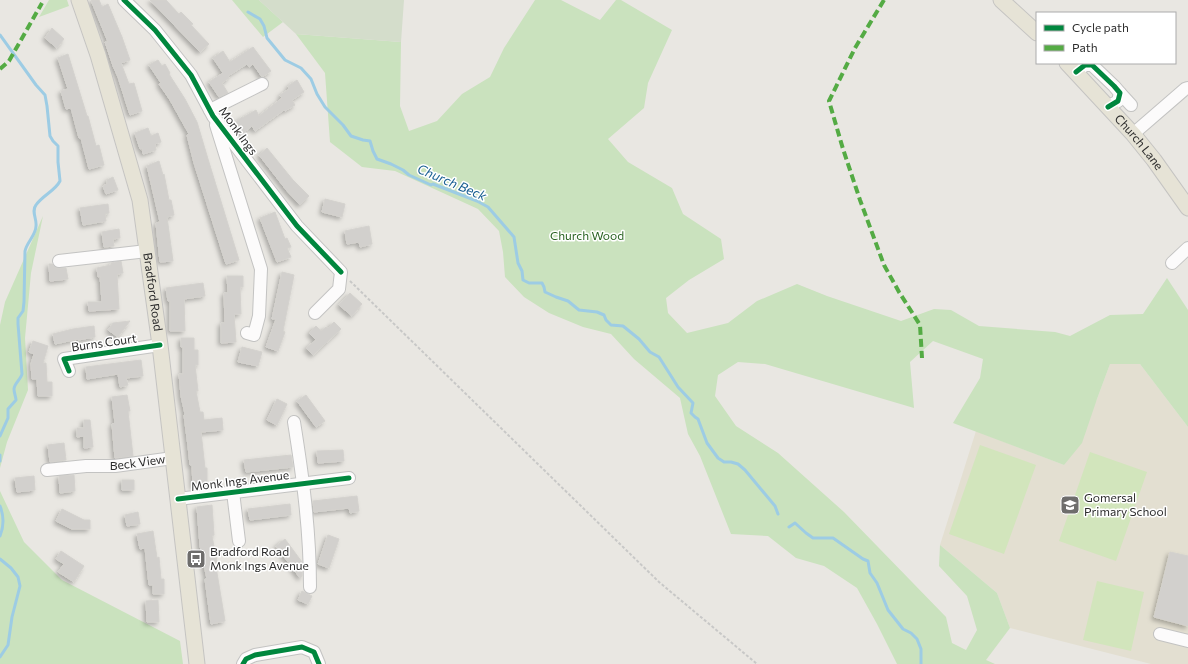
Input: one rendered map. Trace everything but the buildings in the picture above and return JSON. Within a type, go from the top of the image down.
[{"type":"main road","name":"Bradford Road","points":[[79,0],[98,55],[140,200],[160,345],[197,664]]},
{"type":"main road","points":[[1001,0],[1026,21],[1036,32]]},
{"type":"main road","name":"Church Lane","points":[[1071,67],[1133,134],[1154,160],[1188,208]]},
{"type":"street","name":"Monk Ings","points":[[124,0],[155,30],[191,75],[212,113],[297,226],[341,272]]},
{"type":"street","points":[[1071,67],[1092,65],[1131,105]]},
{"type":"street","points":[[212,113],[262,84]]},
{"type":"street","points":[[1133,134],[1188,88]]},
{"type":"street","points":[[1108,107],[1118,101],[1120,93]]},
{"type":"street","name":"Monk Ings","points":[[212,113],[262,269],[259,316],[255,335]]},
{"type":"street","points":[[1172,263],[1188,248]]},
{"type":"street","points":[[59,261],[147,251]]},
{"type":"street","points":[[316,313],[339,289],[341,272]]},
{"type":"street","name":"Burns Court","points":[[69,371],[64,359],[160,345]]},
{"type":"street","name":"Monk Ings Avenue","points":[[294,422],[304,484],[310,587]]},
{"type":"street","name":"Beck View","points":[[47,470],[79,466],[121,466],[173,458]]},
{"type":"street","name":"Monk Ings Avenue","points":[[178,499],[348,478]]},
{"type":"street","points":[[233,492],[239,540]]},
{"type":"street","points":[[1160,634],[1188,641]]},
{"type":"street","points":[[243,664],[246,659],[255,655],[302,647],[314,652],[319,664]]},
{"type":"path","points":[[341,272],[659,582],[757,664]]},
{"type":"shaded area","name":"Gomersal Primary School","points":[[1110,364],[1140,364],[1188,427],[1188,664],[1151,664],[1010,628],[997,593],[940,545],[976,431],[1064,465],[1097,399]]},
{"type":"green space","points":[[49,0],[67,0],[69,6],[39,17]]},
{"type":"green space","points":[[232,0],[259,0],[283,22],[263,37]]},
{"type":"green space","points":[[259,0],[404,0],[401,42],[296,34]]},
{"type":"green space","name":"Church Wood","points":[[535,0],[561,0],[600,20],[616,0],[621,0],[672,30],[648,83],[644,108],[608,139],[628,162],[672,188],[683,214],[721,239],[724,259],[689,280],[666,298],[668,313],[687,333],[728,323],[757,301],[797,284],[827,296],[901,321],[934,309],[951,310],[979,326],[1055,332],[1070,336],[1110,315],[1143,314],[1167,278],[1188,310],[1188,427],[1140,364],[1110,364],[1082,443],[1064,465],[953,423],[980,378],[983,359],[933,341],[910,362],[914,408],[765,364],[738,362],[718,375],[715,396],[736,426],[778,453],[844,512],[946,617],[952,643],[966,650],[977,630],[967,596],[939,566],[940,545],[997,593],[1010,628],[986,660],[995,664],[897,664],[857,588],[824,566],[796,558],[768,536],[731,534],[700,456],[688,434],[680,398],[634,359],[611,334],[583,327],[549,313],[524,297],[505,277],[503,252],[499,231],[478,209],[395,171],[362,167],[330,142],[325,73],[296,34],[401,42],[400,106],[409,131],[437,121],[462,94],[490,77],[504,48]]},
{"type":"green space","points":[[43,216],[31,273],[25,338],[28,390],[7,442],[0,468],[0,325],[5,302]]},
{"type":"green space","points":[[980,445],[1036,465],[1004,554],[949,534]]},
{"type":"green space","points":[[1090,452],[1147,472],[1116,561],[1059,541]]},
{"type":"green space","points":[[0,491],[24,542],[62,580],[180,641],[183,664],[0,664]]},
{"type":"green space","points":[[1097,581],[1144,592],[1131,651],[1083,640]]},
{"type":"waterway","name":"Church Beck","points":[[248,12],[260,19],[264,26],[267,38],[285,60],[301,68],[311,79],[317,94],[325,107],[343,125],[351,136],[370,141],[377,159],[391,164],[409,175],[431,185],[433,184],[477,201],[488,207],[514,237],[518,263],[522,271],[523,280],[529,283],[542,283],[545,292],[568,301],[579,310],[597,312],[604,315],[606,320],[611,325],[623,326],[639,339],[650,352],[659,357],[678,387],[693,403],[691,413],[698,419],[707,443],[718,458],[724,462],[738,464],[745,470],[775,506],[778,514]]},
{"type":"waterway","points":[[0,35],[45,95],[50,136],[58,146],[60,181],[55,188],[42,198],[34,210],[36,229],[25,251],[24,302],[23,311],[18,318],[22,374],[14,387],[16,400],[8,409],[8,418],[0,436]]},
{"type":"waterway","points":[[0,455],[0,461]]},
{"type":"waterway","points":[[0,506],[3,521],[0,536]]},
{"type":"waterway","name":"Church Beck","points":[[789,527],[795,523],[813,538],[833,538],[868,561],[870,573],[877,583],[888,610],[903,629],[911,633],[917,639],[921,649],[921,664]]},
{"type":"waterway","points":[[0,559],[11,568],[18,577],[20,586],[12,617],[8,645],[0,657]]},
{"type":"marked path","points":[[884,0],[855,48],[829,101],[860,200],[884,265],[920,325],[922,358]]},
{"type":"marked path","points":[[0,69],[9,61],[42,3]]},
{"type":"cycle path","points":[[124,0],[155,30],[191,75],[213,116],[297,226],[341,272]]},
{"type":"cycle path","points":[[1076,72],[1085,65],[1092,65],[1114,86],[1120,93],[1118,101],[1108,107]]},
{"type":"cycle path","points":[[69,371],[64,359],[160,345]]},
{"type":"cycle path","points":[[178,499],[349,478]]},
{"type":"cycle path","points":[[243,664],[246,659],[255,655],[302,647],[314,652],[319,664]]},
{"type":"place","name":"Gomersal Primary School","points":[[1070,505]]},
{"type":"place","name":"Bradford Road Monk Ings Avenue","points":[[196,559]]}]
